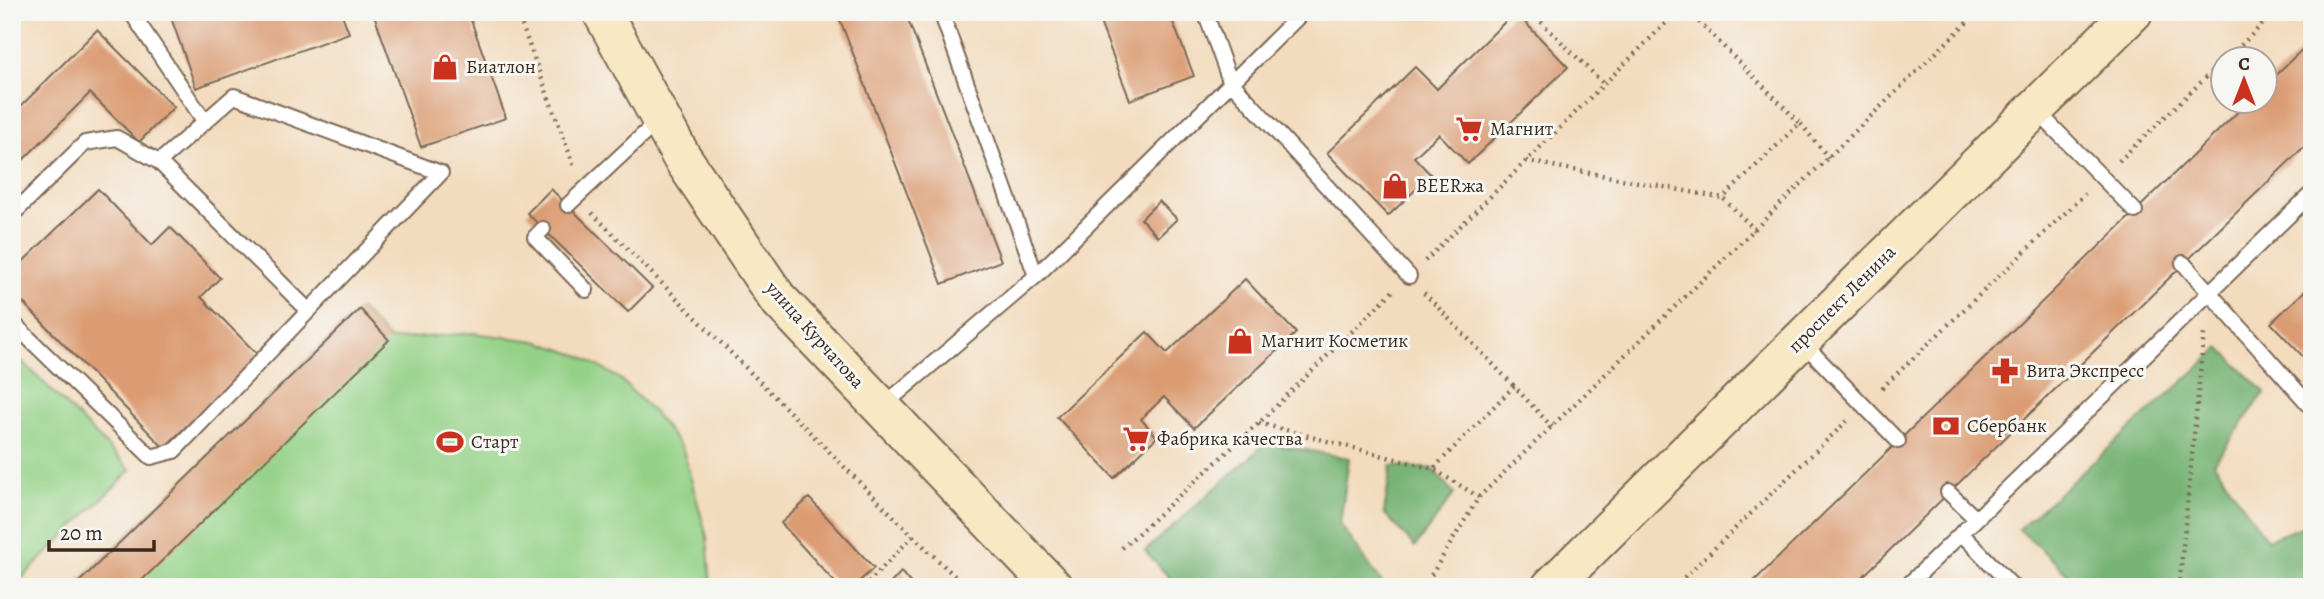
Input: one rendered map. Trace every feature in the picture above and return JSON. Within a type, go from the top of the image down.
[{"type":"main road","name":"улица Курчатова","points":[[602,12],[681,156],[778,298],[1053,587]]},
{"type":"main road","name":"проспект Ленина","points":[[1551,587],[2133,12]]},
{"type":"lane","points":[[131,12],[205,122]]},
{"type":"lane","points":[[941,12],[1036,276]]},
{"type":"lane","points":[[1205,12],[1230,81],[1409,276]]},
{"type":"lane","points":[[880,408],[1036,276],[1230,81],[1303,12]]},
{"type":"lane","points":[[12,322],[151,457],[174,451],[441,173],[234,96],[159,162]]},
{"type":"lane","points":[[2035,109],[2135,211]]},
{"type":"lane","points":[[568,205],[660,119]]},
{"type":"lane","points":[[12,215],[85,143],[117,138],[159,162],[309,311]]},
{"type":"lane","points":[[1906,587],[2312,193]]},
{"type":"lane","points":[[543,229],[535,237],[586,290]]},
{"type":"lane","points":[[2183,263],[2312,408]]},
{"type":"lane","points":[[1800,340],[1898,441]]},
{"type":"lane","points":[[1948,492],[1976,519]]},
{"type":"lane","points":[[1961,533],[2013,587]]},
{"type":"path","points":[[517,12],[593,216],[966,587]]},
{"type":"path","points":[[1531,12],[1604,84]]},
{"type":"path","points":[[1689,12],[1800,123],[1829,158]]},
{"type":"path","points":[[1424,587],[1479,497],[1978,12]]},
{"type":"path","points":[[2240,46],[2275,12]]},
{"type":"path","points":[[1674,587],[2208,76]]},
{"type":"path","points":[[1723,198],[1800,123]]},
{"type":"path","points":[[1527,161],[1723,198],[1755,230]]},
{"type":"path","points":[[1409,276],[1552,427]]},
{"type":"path","points":[[2179,587],[2208,294]]},
{"type":"path","points":[[1433,469],[1514,386]]},
{"type":"path","points":[[1259,424],[1433,469],[1479,497]]},
{"type":"path","points":[[864,587],[913,536]]},
{"type":"green space","name":"Старт","points":[[360,309],[390,340],[473,333],[536,341],[581,356],[620,379],[655,414],[683,450],[707,537],[711,587],[74,587]]},
{"type":"green space","points":[[2220,348],[2265,392],[2214,463],[2267,540],[2312,523],[2312,586],[2082,587],[2019,529]]},
{"type":"green space","points":[[12,351],[131,470],[13,587],[12,587]]},
{"type":"green space","points":[[1266,443],[1349,458],[1340,524],[1385,587],[1178,587],[1145,551]]},
{"type":"green space","points":[[1391,466],[1433,469],[1454,494],[1415,547],[1384,513]]},
{"type":"building","points":[[169,12],[341,12],[349,33],[196,88]]},
{"type":"building","points":[[373,12],[468,12],[506,118],[421,147]]},
{"type":"building","points":[[837,12],[905,12],[1001,261],[942,284]]},
{"type":"building","points":[[1096,12],[1169,12],[1194,76],[1130,100]]},
{"type":"building","points":[[1515,12],[1568,67],[1468,164],[1439,134],[1414,157],[1431,175],[1388,216],[1327,153],[1415,67],[1437,89]]},
{"type":"building","points":[[97,30],[174,107],[139,142],[90,93],[12,171],[12,115]]},
{"type":"building","points":[[2312,40],[2312,139],[1852,587],[1748,587],[2234,116],[2278,116],[2278,73]]},
{"type":"building","points":[[98,189],[152,245],[170,227],[220,278],[201,297],[259,356],[164,448],[12,291],[12,272]]},
{"type":"building","points":[[551,189],[652,288],[628,312],[527,213]]},
{"type":"building","points":[[1159,201],[1177,219],[1158,237],[1141,219]]},
{"type":"building","points":[[1245,279],[1296,333],[1194,428],[1164,397],[1141,419],[1157,437],[1114,478],[1057,417],[1147,332],[1167,353]]},
{"type":"building","points":[[2312,284],[2312,366],[2271,323]]},
{"type":"building","points":[[360,309],[389,340],[135,587],[74,587]]},
{"type":"building","points":[[809,498],[874,568],[853,587],[839,587],[781,523]]},
{"type":"building","points":[[901,572],[914,587],[887,587]]},
{"type":"place","name":"Биатлон","points":[[445,67]]},
{"type":"place","name":"Магнит","points":[[1469,129]]},
{"type":"place","name":"BEERжа","points":[[1395,186]]},
{"type":"place","name":"Магнит Косметик","points":[[1240,341]]},
{"type":"place","name":"Вита Экспресс","points":[[2005,371]]},
{"type":"place","name":"Сбербанк","points":[[1946,426]]},
{"type":"place","name":"Фабрика качества","points":[[1136,439]]},
{"type":"place","name":"Старт","points":[[450,442]]}]
